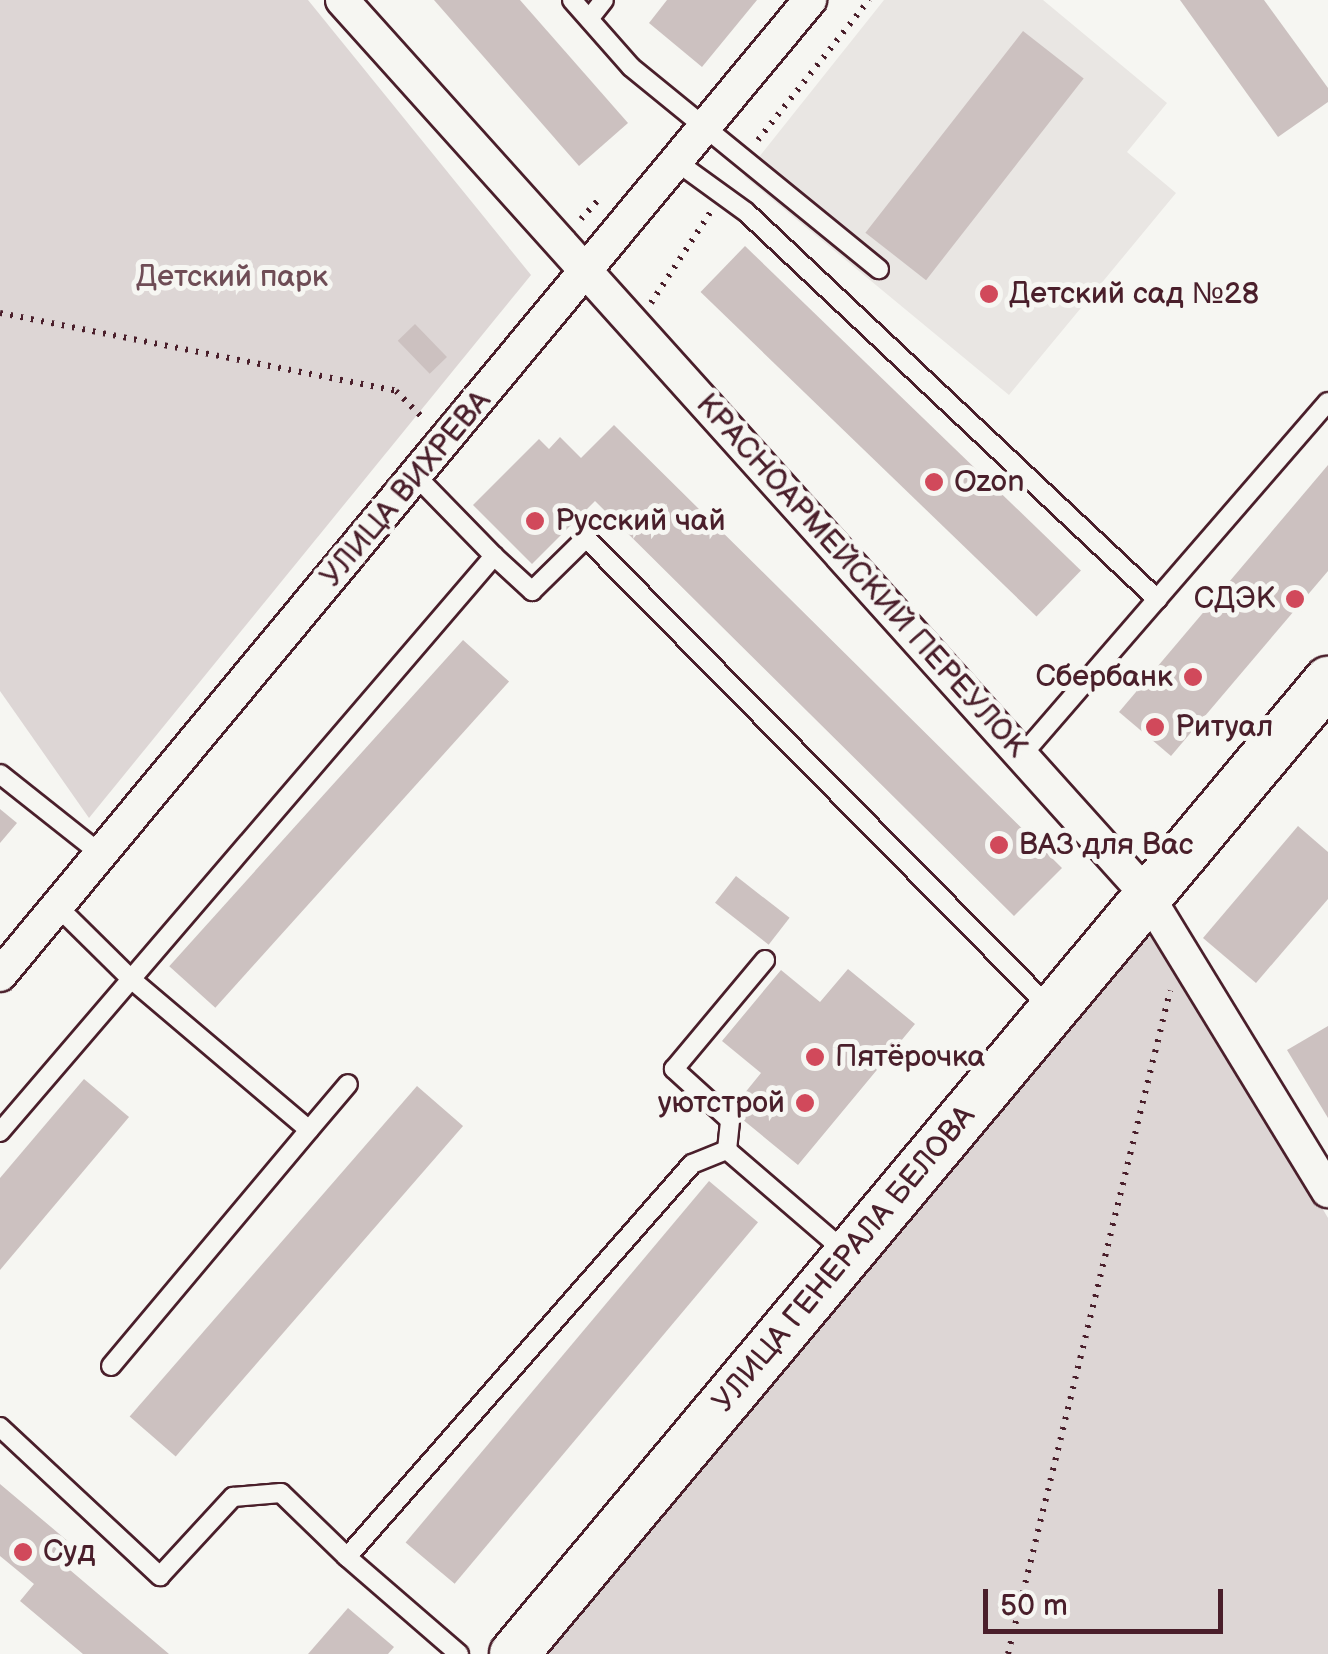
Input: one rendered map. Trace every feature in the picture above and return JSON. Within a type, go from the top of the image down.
[{"type":"street","name":"КРАСНОАРМЕЙСКИЙ ПЕРЕУЛОК","points":[[342,0],[1147,895],[1328,1191]]},
{"type":"street","name":"УЛИЦА ВИХРЕВА","points":[[0,975],[810,0]]},
{"type":"street","name":"УЛИЦА ГЕНЕРАЛА БЕЛОВА","points":[[514,1654],[1328,682]]},
{"type":"lane","points":[[572,0],[631,67],[880,270]]},
{"type":"lane","points":[[589,19],[604,0]]},
{"type":"lane","points":[[676,162],[746,212],[1157,599]]},
{"type":"lane","points":[[1022,755],[1328,402]]},
{"type":"lane","points":[[416,476],[532,591],[586,538],[1052,1010]]},
{"type":"lane","points":[[0,1132],[494,556]]},
{"type":"lane","points":[[0,774],[101,854]]},
{"type":"lane","points":[[57,906],[131,979],[309,1130]]},
{"type":"lane","points":[[727,1150],[730,1120],[674,1069],[766,960]]},
{"type":"lane","points":[[111,1366],[348,1084]]},
{"type":"lane","points":[[727,1150],[848,1254]]},
{"type":"lane","points":[[347,1557],[692,1164],[727,1150]]},
{"type":"lane","points":[[0,1427],[160,1576],[233,1497],[281,1493],[347,1557],[459,1654]]},
{"type":"path","points":[[0,313],[396,391],[447,440]]},
{"type":"path","points":[[1008,1654],[1180,949]]},
{"type":"shaded area","name":"Детский сад №28","points":[[884,0],[1043,0],[1167,103],[1127,152],[1176,193],[1009,395],[744,176]]},
{"type":"green space","name":"Детский парк","points":[[0,0],[308,0],[531,275],[89,818],[0,691]]},
{"type":"green space","points":[[1151,917],[1328,1218],[1328,1654],[522,1654]]},
{"type":"building","points":[[434,0],[520,0],[628,123],[579,166]]},
{"type":"building","points":[[667,0],[757,0],[702,67],[649,23]]},
{"type":"building","points":[[1180,0],[1264,0],[1328,88],[1328,102],[1278,137]]},
{"type":"building","points":[[1023,31],[1084,78],[926,280],[865,233]]},
{"type":"building","points":[[745,246],[1081,570],[1036,616],[701,292]]},
{"type":"building","points":[[415,324],[447,357],[430,374],[398,341]]},
{"type":"building","points":[[614,425],[1062,868],[1014,916],[595,501],[532,564],[473,505],[539,439],[549,449],[560,437],[581,458]]},
{"type":"building","points":[[1328,465],[1328,571],[1171,756],[1119,712]]},
{"type":"building","points":[[463,640],[509,681],[215,1008],[169,966]]},
{"type":"building","points":[[0,809],[17,823],[0,843]]},
{"type":"building","points":[[1298,826],[1328,852],[1328,899],[1256,983],[1203,938]]},
{"type":"building","points":[[736,876],[790,918],[769,945],[715,903]]},
{"type":"building","name":"Пятёрочка","points":[[848,969],[915,1024],[798,1165],[731,1110],[761,1073],[722,1041],[781,970],[820,1002]]},
{"type":"building","points":[[1328,1026],[1328,1118],[1287,1050]]},
{"type":"building","points":[[84,1079],[129,1117],[0,1270],[0,1178]]},
{"type":"building","points":[[417,1086],[463,1126],[176,1457],[130,1417]]},
{"type":"building","points":[[709,1181],[758,1222],[455,1584],[406,1543]]},
{"type":"building","points":[[0,1484],[70,1543],[57,1559],[169,1654],[83,1654],[20,1601],[34,1584],[0,1556]]},
{"type":"building","points":[[348,1608],[394,1647],[388,1654],[308,1654]]},
{"type":"place","name":"Детский сад №28","points":[[989,294]]},
{"type":"place","name":"Ozon","points":[[934,482]]},
{"type":"place","name":"Русский чай","points":[[535,521]]},
{"type":"place","name":"СДЭК","points":[[1295,599]]},
{"type":"place","name":"Сбербанк","points":[[1193,677]]},
{"type":"place","name":"Ритуал","points":[[1155,727]]},
{"type":"place","name":"ВАЗ для Вас","points":[[999,845]]},
{"type":"place","name":"Пятёрочка","points":[[815,1057]]},
{"type":"place","name":"уютстрой","points":[[805,1103]]},
{"type":"place","name":"Суд","points":[[23,1552]]}]
